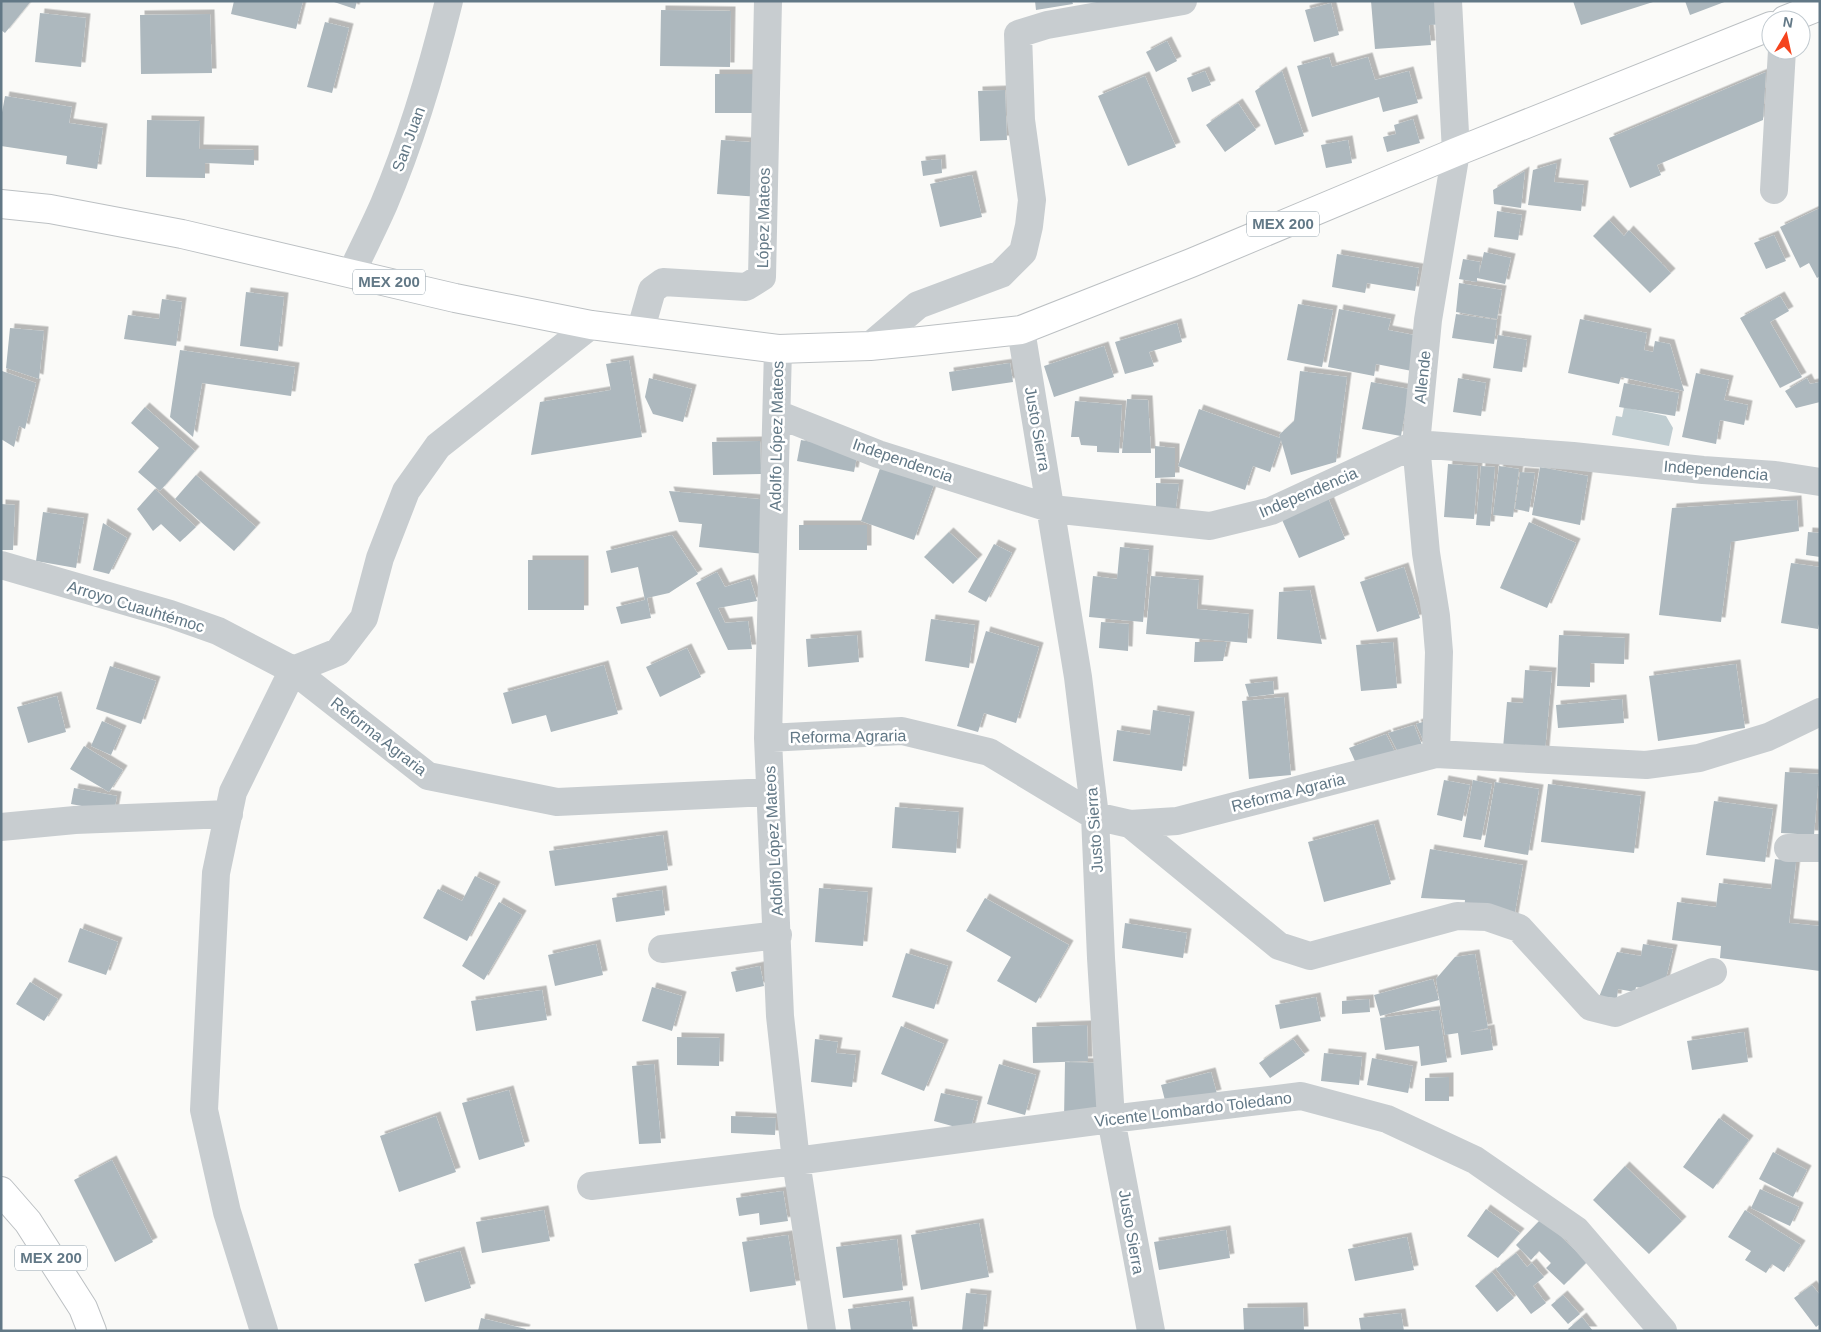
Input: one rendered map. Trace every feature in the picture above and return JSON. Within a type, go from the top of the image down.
[{"type":"highway","name":"MEX 200","points":[[1,204],[50,209],[182,234],[352,272],[455,298],[591,324],[778,349],[870,346],[1021,330],[1190,263],[1456,152],[1761,30]]},
{"type":"highway","name":"MEX 200","points":[[1,1191],[28,1222],[83,1308],[92,1331]]},
{"type":"street","name":"San Juan","points":[[352,272],[384,204],[407,144],[435,60],[449,1]]},
{"type":"street","name":"López Mateos","points":[[640,332],[652,290],[664,282],[746,287],[762,277],[768,1]]},
{"type":"street","points":[[870,346],[918,305],[1002,274],[1023,252],[1032,200],[1021,120],[1018,34],[1047,25],[1183,1]]},
{"type":"street","name":"Allende","points":[[1436,754],[1440,652],[1426,553],[1416,444],[1428,320],[1456,152],[1448,1]]},
{"type":"street","points":[[1774,190],[1781,60]]},
{"type":"street","points":[[264,1331],[227,1212],[204,1110],[216,873],[234,792],[293,670],[338,652],[364,618],[380,558],[406,491],[438,446],[591,324]]},
{"type":"street","name":"Justo Sierra","points":[[1021,330],[1078,676],[1095,816],[1111,1119],[1151,1331]]},
{"type":"street","name":"Adolfo López Mateos","points":[[778,349],[768,738],[780,1016],[796,1161],[822,1331]]},
{"type":"street","name":"Independencia","points":[[777,414],[878,454],[1052,509],[1210,526],[1271,511],[1416,444],[1775,475],[1820,482]]},
{"type":"street","name":"Arroyo Cuauhtémoc","points":[[1,566],[170,614],[218,631],[293,670]]},
{"type":"street","name":"Reforma Agraria","points":[[293,670],[428,776],[557,802],[770,792]]},
{"type":"street","name":"Reforma Agraria","points":[[768,738],[902,731],[989,752],[1095,816],[1130,824],[1177,820],[1436,754],[1646,765],[1699,758],[1768,736],[1820,712]]},
{"type":"street","points":[[1,827],[75,820],[229,814]]},
{"type":"street","points":[[1130,824],[1279,946],[1310,956],[1457,916],[1486,917],[1519,928],[1591,1007],[1615,1013],[1713,972]]},
{"type":"street","points":[[1788,848],[1820,848]]},
{"type":"street","points":[[662,950],[778,935]]},
{"type":"street","name":"Vicente Lombardo Toledano","points":[[591,1186],[1301,1096],[1387,1119],[1475,1160],[1576,1230],[1663,1331]]},
{"type":"shaded area","points":[[1624,407],[1666,416],[1673,428],[1669,446],[1612,435],[1616,416],[1622,417]]},
{"type":"building","points":[[1,1],[31,1],[5,33],[1,30]]},
{"type":"building","points":[[234,1],[303,1],[296,29],[231,14]]},
{"type":"building","points":[[331,1],[357,1],[355,9]]},
{"type":"building","points":[[1035,1],[1072,1],[1073,4],[1036,10]]},
{"type":"building","points":[[1371,1],[1444,1],[1446,24],[1429,25],[1431,45],[1375,49]]},
{"type":"building","points":[[1573,1],[1653,1],[1653,2],[1581,25]]},
{"type":"building","points":[[1685,1],[1727,1],[1690,15]]},
{"type":"building","points":[[1331,3],[1339,35],[1314,42],[1305,10]]},
{"type":"building","points":[[661,10],[731,11],[730,67],[660,66]]},
{"type":"building","points":[[40,13],[86,18],[81,67],[35,62]]},
{"type":"building","points":[[210,14],[212,73],[141,74],[140,15]]},
{"type":"building","points":[[325,22],[349,28],[332,93],[307,87]]},
{"type":"building","points":[[1167,41],[1177,61],[1156,72],[1146,52]]},
{"type":"building","points":[[1329,57],[1332,67],[1368,57],[1375,80],[1409,71],[1418,103],[1383,112],[1379,97],[1312,117],[1297,66]]},
{"type":"building","points":[[1205,71],[1211,85],[1192,92],[1187,78]]},
{"type":"building","points":[[1282,71],[1304,136],[1275,145],[1255,91]]},
{"type":"building","points":[[1766,72],[1763,120],[1657,165],[1661,175],[1630,188],[1609,138]]},
{"type":"building","points":[[715,74],[763,74],[762,113],[715,113]]},
{"type":"building","points":[[1145,76],[1176,147],[1128,166],[1098,96]]},
{"type":"building","points":[[1005,90],[1007,140],[980,141],[978,91]]},
{"type":"building","points":[[5,96],[72,107],[69,123],[103,128],[97,169],[66,164],[67,156],[1,146],[1,118]]},
{"type":"building","points":[[1238,103],[1256,130],[1225,152],[1206,125]]},
{"type":"building","points":[[1413,119],[1420,143],[1387,152],[1383,137],[1396,134],[1394,125]]},
{"type":"building","points":[[147,120],[200,121],[199,149],[254,150],[254,165],[205,163],[205,178],[146,177]]},
{"type":"building","points":[[721,140],[764,143],[760,197],[717,194]]},
{"type":"building","points":[[1348,140],[1352,163],[1326,168],[1321,145]]},
{"type":"building","points":[[941,159],[942,173],[923,176],[921,161]]},
{"type":"building","points":[[1557,163],[1554,182],[1584,185],[1581,211],[1528,205],[1533,170]]},
{"type":"building","points":[[1525,171],[1521,208],[1494,204],[1493,190]]},
{"type":"building","points":[[972,175],[982,217],[940,227],[930,184]]},
{"type":"building","points":[[1820,208],[1820,276],[1817,278],[1809,263],[1800,268],[1780,227]]},
{"type":"building","points":[[1497,211],[1522,215],[1518,240],[1494,237]]},
{"type":"building","points":[[1609,220],[1624,236],[1629,230],[1671,273],[1650,293],[1593,236]]},
{"type":"building","points":[[1774,235],[1786,261],[1766,269],[1754,243]]},
{"type":"building","points":[[1484,252],[1511,258],[1505,284],[1477,278],[1477,282],[1459,279],[1463,259],[1480,262],[1479,274]]},
{"type":"building","points":[[1337,254],[1419,268],[1415,291],[1367,283],[1365,293],[1332,287]]},
{"type":"building","points":[[1459,283],[1502,290],[1497,319],[1456,312]]},
{"type":"building","points":[[246,292],[284,297],[278,351],[240,346]]},
{"type":"building","points":[[1780,296],[1789,311],[1770,322],[1802,377],[1780,388],[1740,318]]},
{"type":"building","points":[[162,299],[182,302],[176,346],[124,339],[128,315],[159,319]]},
{"type":"building","points":[[1298,304],[1333,310],[1322,367],[1287,360]]},
{"type":"building","points":[[1339,309],[1391,319],[1388,330],[1419,336],[1412,371],[1376,364],[1374,376],[1328,367]]},
{"type":"building","points":[[1456,314],[1497,320],[1494,344],[1452,338]]},
{"type":"building","points":[[1580,319],[1647,333],[1644,350],[1653,352],[1655,341],[1670,344],[1684,391],[1621,377],[1619,384],[1568,373]]},
{"type":"building","points":[[1177,323],[1182,342],[1149,352],[1154,366],[1125,374],[1115,342]]},
{"type":"building","points":[[10,328],[44,331],[39,379],[6,368]]},
{"type":"building","points":[[1498,335],[1527,340],[1522,372],[1493,368]]},
{"type":"building","points":[[1104,346],[1114,377],[1054,397],[1044,366]]},
{"type":"building","points":[[180,350],[295,367],[291,396],[202,383],[193,437],[170,417]]},
{"type":"building","points":[[629,360],[642,437],[531,455],[540,402],[611,390],[606,364]]},
{"type":"building","points":[[1010,363],[1013,382],[952,391],[949,372]]},
{"type":"building","points":[[2,371],[36,383],[25,429],[19,426],[14,447],[1,439]]},
{"type":"building","points":[[1300,371],[1347,377],[1336,462],[1291,475],[1281,440],[1270,472],[1253,466],[1245,490],[1178,466],[1199,409],[1280,438],[1279,435],[1294,421]]},
{"type":"building","points":[[1696,373],[1729,380],[1724,400],[1748,405],[1744,425],[1720,420],[1716,444],[1682,437]]},
{"type":"building","points":[[649,378],[692,389],[683,422],[653,414],[645,397]]},
{"type":"building","points":[[1458,378],[1486,383],[1481,416],[1453,412]]},
{"type":"building","points":[[1807,378],[1810,384],[1820,382],[1820,402],[1796,408],[1785,391]]},
{"type":"building","points":[[1371,382],[1409,389],[1401,436],[1362,429]]},
{"type":"building","points":[[1624,383],[1679,393],[1675,416],[1619,407]]},
{"type":"building","points":[[1127,399],[1148,400],[1151,453],[1122,453]]},
{"type":"building","points":[[1075,401],[1122,405],[1119,453],[1097,452],[1097,446],[1081,445],[1079,437],[1071,437]]},
{"type":"building","points":[[145,407],[195,451],[160,491],[138,472],[159,448],[131,423]]},
{"type":"building","points":[[801,440],[858,451],[854,472],[797,461]]},
{"type":"building","points":[[760,441],[761,474],[713,475],[712,442]]},
{"type":"building","points":[[1155,446],[1175,448],[1175,477],[1155,478]]},
{"type":"building","points":[[883,460],[936,479],[914,540],[861,521]]},
{"type":"building","points":[[1448,464],[1478,466],[1474,519],[1444,517]]},
{"type":"building","points":[[1481,466],[1495,467],[1490,526],[1476,525]]},
{"type":"building","points":[[1499,466],[1519,469],[1513,517],[1493,515]]},
{"type":"building","points":[[1540,467],[1588,476],[1580,525],[1532,515]]},
{"type":"building","points":[[1520,472],[1535,473],[1529,512],[1515,509]]},
{"type":"building","points":[[196,475],[256,527],[234,551],[175,499]]},
{"type":"building","points":[[1156,483],[1179,484],[1175,514],[1156,512]]},
{"type":"building","points":[[155,489],[196,527],[180,542],[161,524],[153,531],[137,509]]},
{"type":"building","points":[[669,491],[769,500],[765,554],[699,547],[702,524],[679,522]]},
{"type":"building","points":[[1326,493],[1345,539],[1299,558],[1279,513]]},
{"type":"building","points":[[1797,500],[1799,531],[1731,542],[1721,622],[1659,615],[1672,508]]},
{"type":"building","points":[[1,504],[15,505],[13,550],[1,550]]},
{"type":"building","points":[[43,512],[84,518],[76,568],[36,561]]},
{"type":"building","points":[[1529,522],[1576,543],[1547,608],[1500,588]]},
{"type":"building","points":[[103,523],[127,538],[109,574],[93,570]]},
{"type":"building","points":[[799,525],[867,525],[867,550],[799,550]]},
{"type":"building","points":[[949,532],[978,559],[953,584],[924,557]]},
{"type":"building","points":[[1808,532],[1820,533],[1820,557],[1806,555]]},
{"type":"building","points":[[672,535],[698,574],[669,593],[647,598],[651,618],[621,624],[616,607],[645,600],[638,567],[611,573],[606,551]]},
{"type":"building","points":[[994,544],[1012,553],[986,602],[968,592]]},
{"type":"building","points":[[1120,547],[1149,550],[1143,622],[1089,617],[1093,576],[1117,579]]},
{"type":"building","points":[[528,560],[584,560],[584,610],[528,610]]},
{"type":"building","points":[[1791,563],[1820,567],[1820,619],[1818,629],[1781,623]]},
{"type":"building","points":[[1404,567],[1420,618],[1377,632],[1360,582]]},
{"type":"building","points":[[717,572],[725,587],[750,579],[757,601],[718,608],[725,623],[748,621],[752,649],[728,650],[696,583]]},
{"type":"building","points":[[1151,576],[1199,580],[1197,609],[1249,614],[1247,643],[1146,634]]},
{"type":"building","points":[[1310,590],[1322,644],[1277,639],[1279,592]]},
{"type":"building","points":[[931,619],[975,625],[969,668],[925,661]]},
{"type":"building","points":[[1101,622],[1129,624],[1128,651],[1099,648]]},
{"type":"building","points":[[986,631],[1039,647],[1016,723],[984,713],[978,732],[957,726]]},
{"type":"building","points":[[857,635],[859,662],[808,667],[806,639]]},
{"type":"building","points":[[1559,635],[1625,638],[1624,664],[1590,663],[1590,687],[1557,686]]},
{"type":"building","points":[[1195,642],[1227,642],[1223,661],[1194,662]]},
{"type":"building","points":[[1393,642],[1397,688],[1361,691],[1356,645]]},
{"type":"building","points":[[687,648],[701,677],[660,697],[646,667]]},
{"type":"building","points":[[1736,664],[1745,728],[1658,741],[1649,676]]},
{"type":"building","points":[[604,665],[618,714],[551,732],[546,715],[512,724],[503,693]]},
{"type":"building","points":[[110,666],[156,681],[141,724],[96,709]]},
{"type":"building","points":[[1525,670],[1552,672],[1545,751],[1503,748],[1507,702],[1523,703]]},
{"type":"building","points":[[1273,681],[1274,694],[1249,697],[1245,684]]},
{"type":"building","points":[[57,696],[66,732],[28,743],[17,707]]},
{"type":"building","points":[[1284,697],[1291,775],[1249,779],[1242,701]]},
{"type":"building","points":[[1622,699],[1624,723],[1558,728],[1556,705]]},
{"type":"building","points":[[1153,710],[1190,716],[1182,771],[1113,761],[1117,730],[1150,735]]},
{"type":"building","points":[[102,721],[122,730],[111,755],[91,746]]},
{"type":"building","points":[[1426,721],[1425,744],[1416,724]]},
{"type":"building","points":[[1414,725],[1422,745],[1398,752],[1388,733]]},
{"type":"building","points":[[1386,734],[1396,754],[1359,770],[1349,748]]},
{"type":"building","points":[[84,746],[123,770],[109,792],[70,769]]},
{"type":"building","points":[[1785,772],[1819,774],[1814,835],[1781,833]]},
{"type":"building","points":[[1444,780],[1470,785],[1462,821],[1437,815]]},
{"type":"building","points":[[1473,780],[1492,784],[1481,840],[1463,837]]},
{"type":"building","points":[[1495,782],[1539,789],[1528,855],[1484,847]]},
{"type":"building","points":[[1548,784],[1641,796],[1634,853],[1541,842]]},
{"type":"building","points":[[74,788],[117,796],[114,812],[71,804]]},
{"type":"building","points":[[1714,801],[1773,809],[1765,862],[1706,855]]},
{"type":"building","points":[[895,807],[959,812],[956,853],[892,848]]},
{"type":"building","points":[[1374,824],[1391,884],[1324,902],[1308,842]]},
{"type":"building","points":[[663,835],[668,870],[555,886],[549,851]]},
{"type":"building","points":[[1430,849],[1523,865],[1514,918],[1464,910],[1465,900],[1421,898]]},
{"type":"building","points":[[1775,859],[1796,862],[1789,923],[1820,926],[1820,971],[1720,958],[1721,946],[1672,940],[1677,902],[1716,907],[1719,883],[1771,889]]},
{"type":"building","points":[[475,876],[496,886],[467,941],[423,918],[438,889],[462,901]]},
{"type":"building","points":[[819,888],[868,892],[863,946],[815,942]]},
{"type":"building","points":[[662,890],[665,915],[616,922],[612,898]]},
{"type":"building","points":[[985,898],[1069,945],[1036,1003],[997,981],[1011,957],[966,931]]},
{"type":"building","points":[[499,902],[522,915],[484,980],[462,966]]},
{"type":"building","points":[[1125,923],[1187,933],[1183,958],[1122,948]]},
{"type":"building","points":[[80,928],[118,942],[106,975],[68,962]]},
{"type":"building","points":[[596,944],[603,975],[555,986],[548,955]]},
{"type":"building","points":[[1643,944],[1673,949],[1663,991],[1636,987],[1635,992],[1618,989],[1617,998],[1599,997],[1617,952],[1641,956]]},
{"type":"building","points":[[906,953],[948,966],[934,1009],[892,997]]},
{"type":"building","points":[[1475,954],[1488,1028],[1470,1032],[1490,1029],[1493,1050],[1461,1055],[1458,1033],[1445,1035],[1436,979],[1455,957]]},
{"type":"building","points":[[760,966],[764,986],[736,992],[731,972]]},
{"type":"building","points":[[1433,979],[1439,1000],[1380,1016],[1374,995]]},
{"type":"building","points":[[30,982],[58,999],[44,1021],[16,1004]]},
{"type":"building","points":[[652,987],[682,996],[672,1031],[642,1021]]},
{"type":"building","points":[[542,990],[547,1020],[476,1031],[471,1001]]},
{"type":"building","points":[[1316,997],[1321,1021],[1280,1029],[1275,1005]]},
{"type":"building","points":[[1369,999],[1370,1012],[1342,1014],[1342,1001]]},
{"type":"building","points":[[1439,1010],[1447,1062],[1421,1066],[1419,1046],[1385,1050],[1380,1018]]},
{"type":"building","points":[[1087,1025],[1088,1061],[1033,1063],[1032,1027]]},
{"type":"building","points":[[901,1026],[944,1044],[924,1091],[881,1074]]},
{"type":"building","points":[[1744,1032],[1748,1062],[1692,1070],[1687,1041]]},
{"type":"building","points":[[677,1037],[720,1038],[719,1066],[677,1065]]},
{"type":"building","points":[[815,1039],[838,1042],[836,1053],[856,1055],[852,1087],[811,1082]]},
{"type":"building","points":[[1293,1039],[1305,1055],[1270,1078],[1259,1063]]},
{"type":"building","points":[[1324,1053],[1362,1057],[1359,1085],[1321,1081]]},
{"type":"building","points":[[1372,1058],[1413,1066],[1408,1093],[1367,1085]]},
{"type":"building","points":[[1065,1062],[1100,1063],[1099,1119],[1064,1119]]},
{"type":"building","points":[[654,1064],[661,1143],[639,1144],[632,1066]]},
{"type":"building","points":[[999,1064],[1036,1075],[1025,1115],[987,1104]]},
{"type":"building","points":[[1211,1072],[1217,1094],[1167,1108],[1161,1085]]},
{"type":"building","points":[[1449,1077],[1449,1101],[1425,1101],[1425,1078]]},
{"type":"building","points":[[509,1090],[525,1146],[479,1160],[462,1103]]},
{"type":"building","points":[[941,1093],[978,1101],[970,1131],[934,1121]]},
{"type":"building","points":[[436,1116],[456,1172],[399,1192],[380,1136]]},
{"type":"building","points":[[731,1116],[776,1118],[775,1135],[731,1133]]},
{"type":"building","points":[[1719,1118],[1749,1140],[1713,1189],[1683,1167]]},
{"type":"building","points":[[1773,1152],[1807,1170],[1793,1197],[1759,1179]]},
{"type":"building","points":[[112,1160],[153,1242],[115,1262],[74,1180]]},
{"type":"building","points":[[1625,1166],[1682,1221],[1649,1254],[1593,1200]]},
{"type":"building","points":[[1760,1189],[1799,1207],[1790,1226],[1751,1208]]},
{"type":"building","points":[[783,1191],[788,1221],[760,1225],[759,1213],[739,1216],[736,1198]]},
{"type":"building","points":[[1486,1209],[1520,1233],[1498,1258],[1467,1236]]},
{"type":"building","points":[[544,1210],[550,1241],[482,1253],[476,1222]]},
{"type":"building","points":[[1745,1210],[1801,1245],[1784,1272],[1772,1264],[1766,1273],[1745,1260],[1751,1251],[1728,1237]]},
{"type":"building","points":[[1542,1218],[1587,1262],[1564,1285],[1546,1268],[1551,1263],[1539,1251],[1531,1260],[1516,1245]]},
{"type":"building","points":[[979,1223],[989,1277],[921,1290],[911,1235]]},
{"type":"building","points":[[1226,1230],[1230,1258],[1159,1270],[1154,1242]]},
{"type":"building","points":[[788,1235],[796,1285],[750,1292],[742,1242]]},
{"type":"building","points":[[1407,1237],[1414,1270],[1355,1281],[1348,1249]]},
{"type":"building","points":[[897,1239],[903,1290],[843,1298],[836,1247]]},
{"type":"building","points":[[460,1251],[471,1288],[425,1302],[414,1264]]},
{"type":"building","points":[[1516,1253],[1527,1267],[1532,1263],[1544,1277],[1533,1286],[1546,1303],[1531,1314],[1496,1269]]},
{"type":"building","points":[[1492,1272],[1514,1298],[1497,1312],[1475,1286]]},
{"type":"building","points":[[1812,1285],[1820,1295],[1820,1324],[1816,1327],[1794,1298]]},
{"type":"building","points":[[966,1293],[987,1295],[983,1331],[962,1331]]},
{"type":"building","points":[[1563,1295],[1580,1314],[1568,1324],[1551,1305]]},
{"type":"building","points":[[909,1301],[913,1331],[851,1331],[848,1309]]},
{"type":"building","points":[[1303,1307],[1304,1331],[1244,1331],[1243,1308]]},
{"type":"building","points":[[1401,1313],[1404,1331],[1361,1331],[1359,1318]]},
{"type":"building","points":[[1582,1317],[1593,1331],[1569,1331],[1568,1329]]},
{"type":"building","points":[[481,1318],[526,1329],[525,1331],[478,1331]]}]
